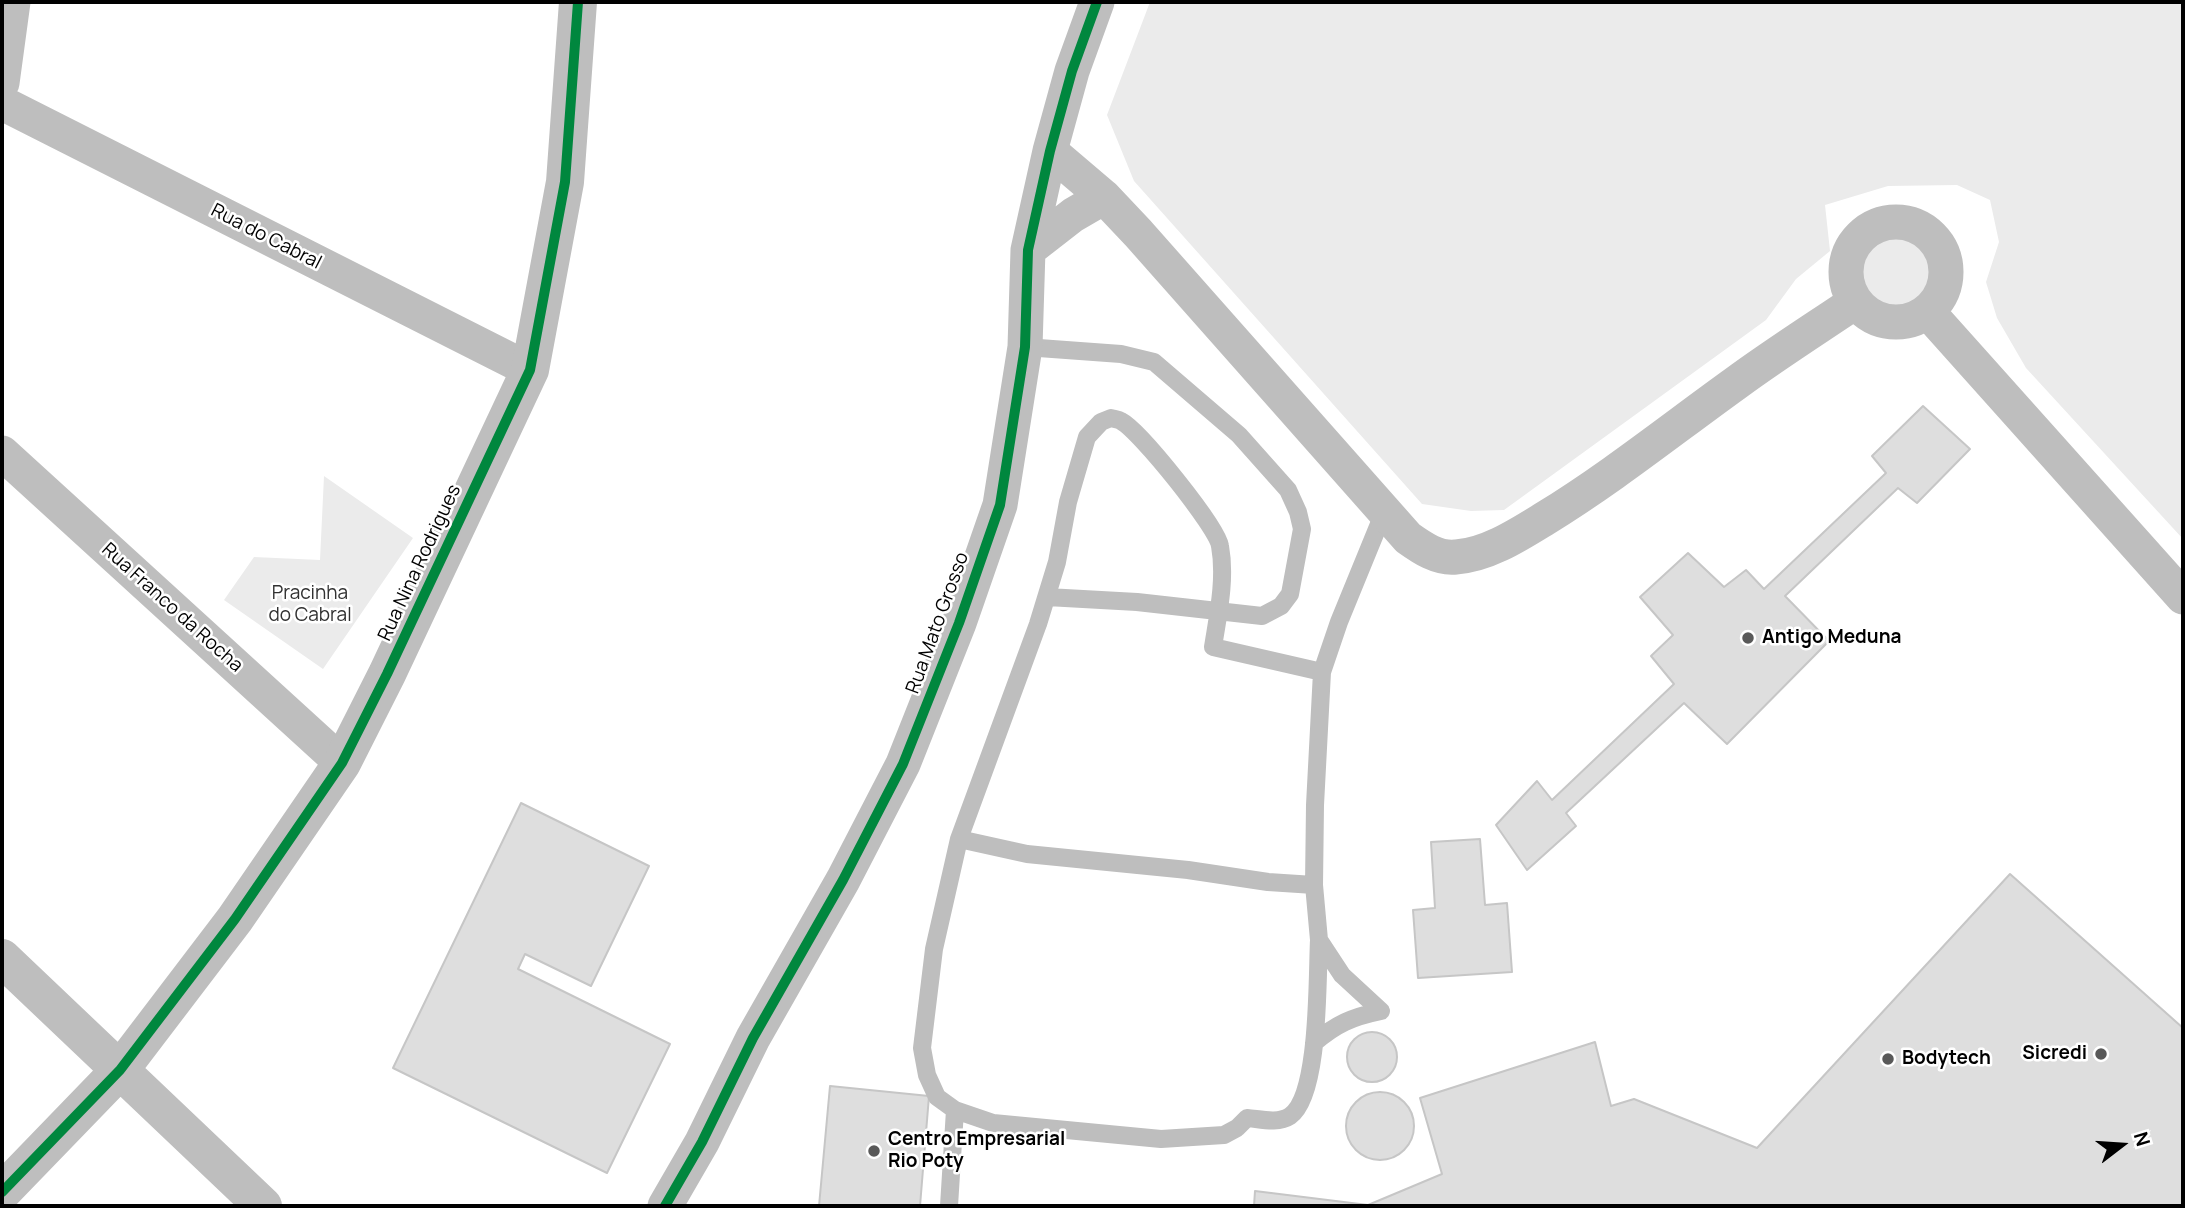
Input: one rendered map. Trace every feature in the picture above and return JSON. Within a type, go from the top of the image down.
[{"type":"street","points":[[2,83],[13,2]]},
{"type":"street","name":"Rua Nina Rodrigues","points":[[2,1192],[120,1069],[235,919],[342,763],[387,674],[530,370],[565,182],[578,2]]},
{"type":"street","name":"Rua Mato Grosso","points":[[665,1206],[702,1142],[753,1038],[843,880],[903,764],[959,623],[1000,505],[1025,347],[1028,250],[1050,150],[1072,71],[1097,2]]},
{"type":"street","name":"Rua do Cabral","points":[[2,103],[530,370]]},
{"type":"street","points":[[1050,150],[1104,197],[1408,538],[1437,555],[1454,558],[1476,553],[1521,533],[1588,492],[1738,381],[1855,302]]},
{"type":"street","points":[[1028,250],[1073,215],[1104,197]]},
{"type":"street","points":[[1904,222],[1920,228],[1933,238],[1944,260],[1945,285],[1939,300],[1928,312],[1913,320],[1889,322],[1866,313],[1855,302],[1847,286],[1846,270],[1850,253],[1858,239],[1871,228],[1904,222]]},
{"type":"street","points":[[1928,312],[2183,597]]},
{"type":"street","name":"Rua Franco da Rocha","points":[[2,453],[342,763]]},
{"type":"street","points":[[2,958],[263,1206]]},
{"type":"street","name":"Rua Mato Grosso","points":[[692,1206],[702,1142]]},
{"type":"lane","points":[[1025,347],[1121,354],[1154,362],[1182,383],[1239,435],[1287,490],[1298,512],[1301,529],[1290,594],[1281,606],[1262,616],[1137,602],[1046,597]]},
{"type":"lane","points":[[1322,672],[1213,647],[1222,582],[1220,542],[1152,451],[1122,421],[1111,418],[1101,422],[1087,437],[1068,502],[1046,597],[959,839],[934,949],[922,1048],[927,1075],[937,1097],[955,1110],[993,1123],[1161,1139],[1224,1135],[1247,1118],[1272,1121],[1288,1118],[1299,1107],[1308,1083],[1314,1043],[1319,940],[1314,885],[1315,804],[1322,672],[1339,622],[1384,512]]},
{"type":"lane","points":[[959,839],[1027,854],[1314,885]]},
{"type":"lane","points":[[1314,1043],[1332,1028],[1357,1016],[1381,1011],[1342,975],[1319,940]]},
{"type":"lane","points":[[949,1206],[955,1110]]},
{"type":"green space","points":[[1150,2],[2183,2],[2183,539],[2026,368],[1997,318],[1986,282],[1999,242],[1990,200],[1957,185],[1888,186],[1825,205],[1830,251],[1796,279],[1766,320],[1504,510],[1471,511],[1422,504],[1134,181],[1107,115]]},
{"type":"green space","points":[[1889,235],[1903,235],[1917,241],[1927,251],[1933,272],[1927,293],[1917,303],[1903,309],[1889,309],[1875,303],[1865,293],[1859,279],[1859,265],[1865,251],[1875,241]]},
{"type":"green space","name":"Pracinha do Cabral","points":[[324,476],[413,538],[323,669],[224,600],[254,557],[320,560]]},
{"type":"building","name":"Antigo Meduna","points":[[1923,406],[1970,449],[1917,503],[1898,488],[1785,596],[1829,641],[1727,744],[1684,703],[1566,813],[1576,826],[1527,870],[1496,825],[1537,781],[1552,800],[1674,684],[1651,656],[1673,635],[1640,597],[1688,553],[1724,587],[1746,570],[1764,589],[1886,473],[1872,456]]},
{"type":"building","points":[[521,803],[649,866],[591,986],[525,954],[518,969],[670,1044],[607,1173],[393,1068]]},
{"type":"building","points":[[1480,839],[1485,905],[1507,903],[1512,972],[1418,978],[1413,910],[1435,908],[1431,842]]},
{"type":"building","points":[[2010,874],[2183,1028],[2183,1206],[1254,1206],[1255,1191],[1368,1205],[1442,1174],[1420,1098],[1595,1042],[1611,1106],[1634,1099],[1757,1148]]},
{"type":"building","points":[[1372,1032],[1390,1039],[1397,1057],[1390,1075],[1372,1082],[1354,1075],[1347,1057],[1354,1039]]},
{"type":"building","name":"Centro Empresarial Rio Poty","points":[[830,1086],[929,1096],[920,1206],[819,1206]]},
{"type":"building","points":[[1373,1092],[1387,1092],[1399,1097],[1409,1107],[1414,1126],[1409,1145],[1399,1155],[1387,1160],[1373,1160],[1361,1155],[1351,1145],[1346,1133],[1346,1119],[1351,1107],[1361,1097]]},
{"type":"cycle path","points":[[2,1192],[120,1070],[235,919],[342,763],[387,674],[530,370],[565,182],[578,2]]},
{"type":"cycle path","points":[[665,1206],[702,1142],[753,1038],[843,880],[903,764],[959,623],[1000,505],[1025,347],[1028,250],[1050,151],[1072,71],[1097,2]]},
{"type":"place","name":"Antigo Meduna","points":[[1748,638]]},
{"type":"place","name":"Sicredi","points":[[2101,1054]]},
{"type":"place","name":"Bodytech","points":[[1888,1059]]},
{"type":"place","name":"Centro Empresarial Rio Poty","points":[[874,1151]]}]
